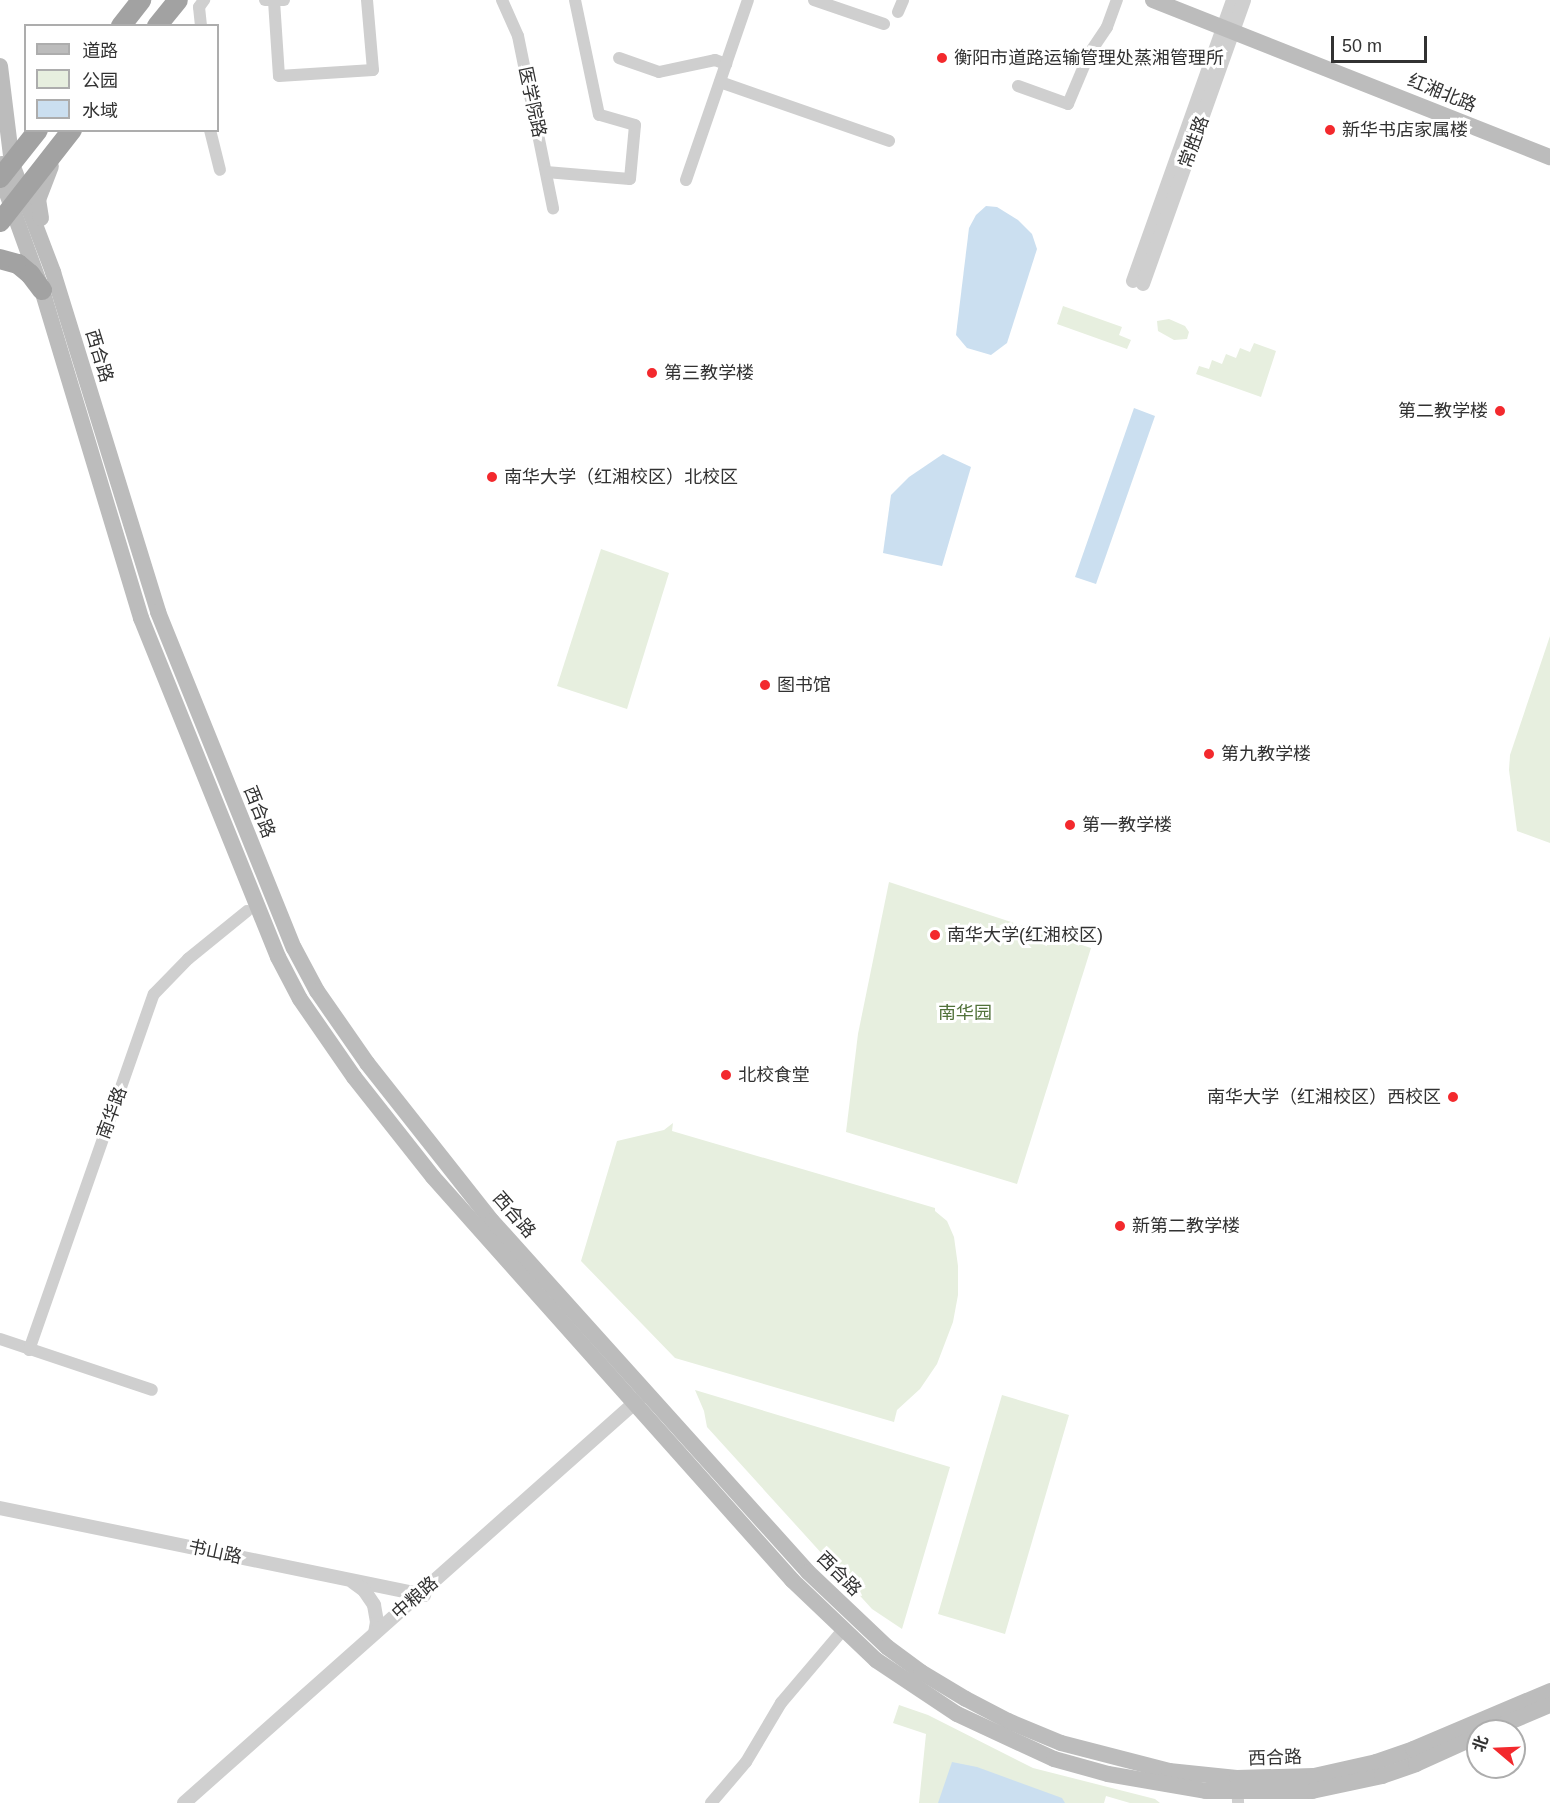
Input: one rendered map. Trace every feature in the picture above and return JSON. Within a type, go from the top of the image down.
[{"type":"highway","points":[[123,24],[141,0]]},
{"type":"highway","points":[[159,24],[178,0]]},
{"type":"highway","points":[[5,173],[36,132]]},
{"type":"highway","points":[[6,215],[69,135]]},
{"type":"highway","points":[[0,259],[18,264],[30,274],[42,290]]},
{"type":"main road","name":"红湘北路","points":[[1153,0],[1230,24],[1550,146]]},
{"type":"main road","name":"红湘北路","points":[[1184,0],[1230,24],[1550,157]]},
{"type":"main road","name":"西合路","points":[[0,66],[6,215],[42,290],[141,618],[273,946],[300,999],[354,1077],[433,1177],[643,1401],[808,1572],[887,1647],[921,1672],[1008,1721],[1061,1743],[1238,1791],[1376,1762],[1413,1749],[1550,1691]]},
{"type":"main road","name":"西合路","points":[[0,115],[5,173],[24,190],[53,272],[158,612],[303,965],[317,991],[361,1055],[492,1221],[792,1580],[842,1631],[894,1673],[957,1714],[1054,1758],[1108,1774],[1164,1786],[1238,1791],[1312,1791],[1350,1784],[1416,1764],[1466,1741]]},
{"type":"main road","points":[[53,272],[38,200],[43,179],[69,135]]},
{"type":"main road","points":[[1517,1719],[1550,1705]]},
{"type":"street","points":[[201,24],[199,7],[204,0]]},
{"type":"street","points":[[274,0],[279,76],[373,70],[368,0]]},
{"type":"street","name":"医学院路","points":[[502,0],[518,36],[553,208]]},
{"type":"street","points":[[546,172],[630,179],[635,125],[599,115],[575,0]]},
{"type":"street","points":[[686,180],[748,0]]},
{"type":"street","points":[[814,0],[884,24]]},
{"type":"street","points":[[1018,86],[1068,104],[1089,54],[1107,27],[1118,0]]},
{"type":"street","name":"常胜路","points":[[1138,283],[1230,24],[1233,0]]},
{"type":"street","name":"常胜路","points":[[1230,24],[1245,0]]},
{"type":"street","points":[[619,58],[659,72],[715,60],[726,64]]},
{"type":"street","points":[[720,82],[889,141]]},
{"type":"street","points":[[210,132],[220,171]]},
{"type":"street","name":"南华路","points":[[29,1350],[154,994],[188,959],[247,911]]},
{"type":"street","points":[[0,1339],[152,1390]]},
{"type":"street","name":"中粮路","points":[[197,1803],[425,1595],[643,1401]]},
{"type":"street","name":"书山路","points":[[0,1508],[425,1595]]},
{"type":"street","points":[[348,1580],[364,1590],[374,1605],[377,1622],[375,1633]]},
{"type":"street","name":"中粮路","points":[[184,1803],[375,1633],[425,1595]]},
{"type":"street","points":[[711,1803],[746,1762],[781,1703],[842,1631]]},
{"type":"green space","points":[[1063,306],[1122,327],[1119,335],[1131,340],[1127,349],[1057,324]]},
{"type":"green space","points":[[1169,319],[1185,326],[1189,332],[1187,339],[1174,340],[1158,331],[1157,321]]},
{"type":"green space","points":[[1254,343],[1276,351],[1261,397],[1196,374],[1199,366],[1209,369],[1212,360],[1222,364],[1226,354],[1236,358],[1240,348],[1250,352]]},
{"type":"green space","points":[[601,549],[669,573],[627,709],[557,686]]},
{"type":"green space","points":[[1550,636],[1550,843],[1517,831],[1509,770],[1510,755]]},
{"type":"green space","name":"南华园","points":[[889,882],[1091,948],[1017,1184],[846,1132],[858,1034]]},
{"type":"green space","points":[[673,1123],[672,1131],[935,1208],[935,1211],[947,1221],[954,1237],[958,1266],[958,1295],[953,1322],[937,1364],[920,1389],[897,1410],[894,1422],[675,1358],[581,1261],[617,1141],[664,1130]]},
{"type":"green space","points":[[695,1390],[950,1467],[902,1629],[872,1609],[707,1427],[704,1411]]},
{"type":"green space","points":[[1002,1395],[1069,1415],[1005,1634],[938,1614]]},
{"type":"green space","points":[[899,1705],[928,1715],[1033,1768],[1155,1799],[1160,1803],[1130,1803],[1106,1796],[1104,1803],[919,1803],[926,1734],[893,1723]]},
{"type":"water","points":[[986,206],[997,207],[1018,220],[1032,234],[1037,249],[1007,343],[991,355],[967,348],[956,335],[969,228],[976,215]]},
{"type":"water","points":[[1134,408],[1155,416],[1096,584],[1075,577]]},
{"type":"water","points":[[943,454],[971,467],[942,566],[883,553],[891,495],[909,477]]},
{"type":"water","points":[[952,1762],[977,1767],[1062,1798],[1065,1803],[938,1803]]},
{"type":"place","name":"衡阳市道路运输管理处蒸湘管理所","points":[[942,58]]},
{"type":"place","name":"新华书店家属楼","points":[[1330,130]]},
{"type":"place","name":"第三教学楼","points":[[652,373]]},
{"type":"place","name":"第二教学楼","points":[[1500,411]]},
{"type":"place","name":"南华大学（红湘校区）北校区","points":[[492,477]]},
{"type":"place","name":"图书馆","points":[[765,685]]},
{"type":"place","name":"第九教学楼","points":[[1209,754]]},
{"type":"place","name":"第一教学楼","points":[[1070,825]]},
{"type":"place","name":"南华大学(红湘校区)","points":[[935,935]]},
{"type":"place","name":"北校食堂","points":[[726,1075]]},
{"type":"place","name":"南华大学（红湘校区）西校区","points":[[1453,1097]]},
{"type":"place","name":"新第二教学楼","points":[[1120,1226]]}]
